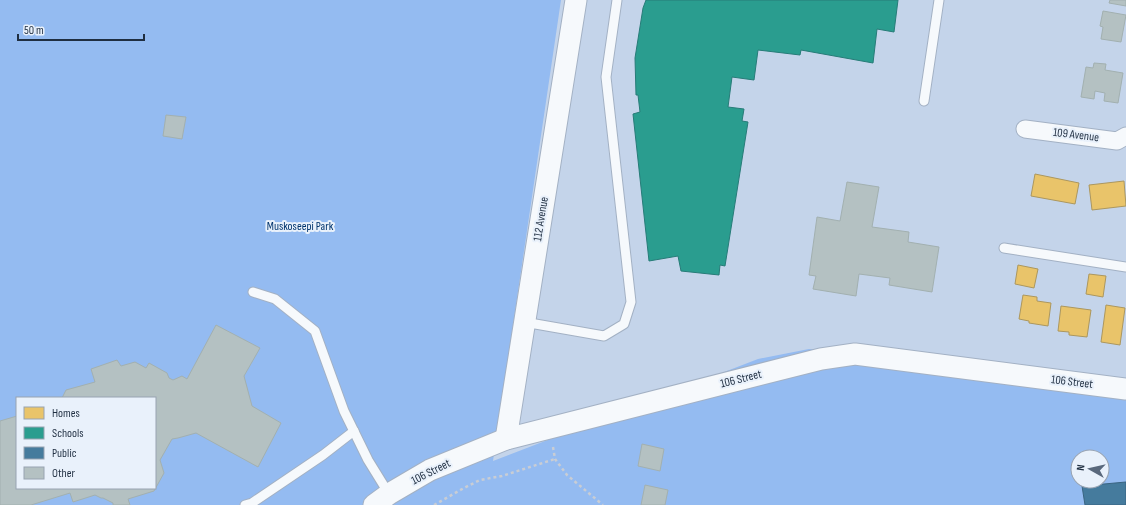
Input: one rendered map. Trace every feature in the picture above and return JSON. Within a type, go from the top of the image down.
[{"type":"street","name":"112 Avenue","points":[[506,439],[576,0]]},
{"type":"street","name":"109 Avenue","points":[[1025,129],[1117,141],[1126,136]]},
{"type":"street","name":"106 Street","points":[[381,500],[430,470],[506,439],[822,359],[855,354],[1126,389]]},
{"type":"lane","points":[[524,322],[604,336],[624,324],[631,302],[606,77],[617,0]]},
{"type":"lane","points":[[924,101],[939,0]]},
{"type":"lane","points":[[1004,248],[1126,267]]},
{"type":"lane","points":[[253,292],[275,299],[315,331],[344,411],[368,460],[381,500]]},
{"type":"lane","points":[[245,505],[252,503],[323,455],[354,431]]},
{"type":"path","points":[[550,428],[555,459],[567,475],[603,505]]},
{"type":"path","points":[[434,505],[480,480],[502,476],[555,459]]},
{"type":"green space","name":"Muskoseepi Park","points":[[0,0],[561,0],[493,461],[758,359],[809,349],[997,365],[1126,388],[1126,505],[0,505]]},
{"type":"building: Homes","points":[[1035,174],[1079,183],[1075,204],[1031,196]]},
{"type":"building: Homes","points":[[1124,181],[1126,206],[1092,210],[1089,185]]},
{"type":"building: Homes","points":[[1018,265],[1038,269],[1034,288],[1015,284]]},
{"type":"building: Homes","points":[[1089,274],[1106,276],[1103,297],[1086,294]]},
{"type":"building: Homes","points":[[1023,295],[1037,297],[1037,301],[1051,303],[1048,326],[1029,323],[1029,321],[1019,319]]},
{"type":"building: Homes","points":[[1106,305],[1125,308],[1120,345],[1101,342]]},
{"type":"building: Homes","points":[[1061,306],[1091,310],[1087,337],[1069,335],[1069,332],[1058,331]]},
{"type":"building: Schools","points":[[646,0],[898,0],[894,32],[877,29],[873,63],[801,50],[800,55],[758,50],[754,80],[732,77],[728,107],[744,109],[742,121],[748,122],[725,266],[720,265],[719,275],[681,271],[678,256],[649,261],[633,114],[640,112],[638,95],[636,95],[635,58],[643,8]]},
{"type":"building: Public","points":[[1126,482],[1126,505],[1085,505],[1082,489],[1110,489],[1110,483]]},
{"type":"building: Other","points":[[1110,0],[1126,0],[1126,6],[1109,3]]},
{"type":"building: Other","points":[[1103,11],[1126,15],[1121,42],[1101,39],[1103,27],[1100,26]]},
{"type":"building: Other","points":[[1094,63],[1106,64],[1105,70],[1123,73],[1118,103],[1104,101],[1105,93],[1095,91],[1094,99],[1081,97],[1086,67],[1093,68]]},
{"type":"building: Other","points":[[166,115],[186,117],[182,139],[163,136]]},
{"type":"building: Other","points":[[847,182],[879,187],[872,227],[909,232],[908,242],[939,247],[932,292],[889,285],[890,278],[859,274],[856,296],[813,289],[816,276],[809,275],[817,217],[840,221]]},
{"type":"building: Other","points":[[216,325],[260,348],[244,376],[252,406],[281,423],[258,467],[196,433],[172,439],[160,460],[164,473],[156,487],[156,397],[62,397],[66,390],[95,382],[91,369],[117,360],[121,366],[135,362],[146,368],[149,363],[167,373],[169,378],[173,380],[182,376],[187,379]]},
{"type":"building: Other","points":[[16,416],[16,489],[155,489],[154,491],[128,499],[130,505],[113,505],[113,503],[95,495],[73,502],[70,493],[31,505],[0,505],[0,421]]},
{"type":"building: Other","points":[[642,444],[664,449],[660,471],[638,466]]},
{"type":"building: Other","points":[[645,485],[668,490],[665,505],[641,505]]}]
